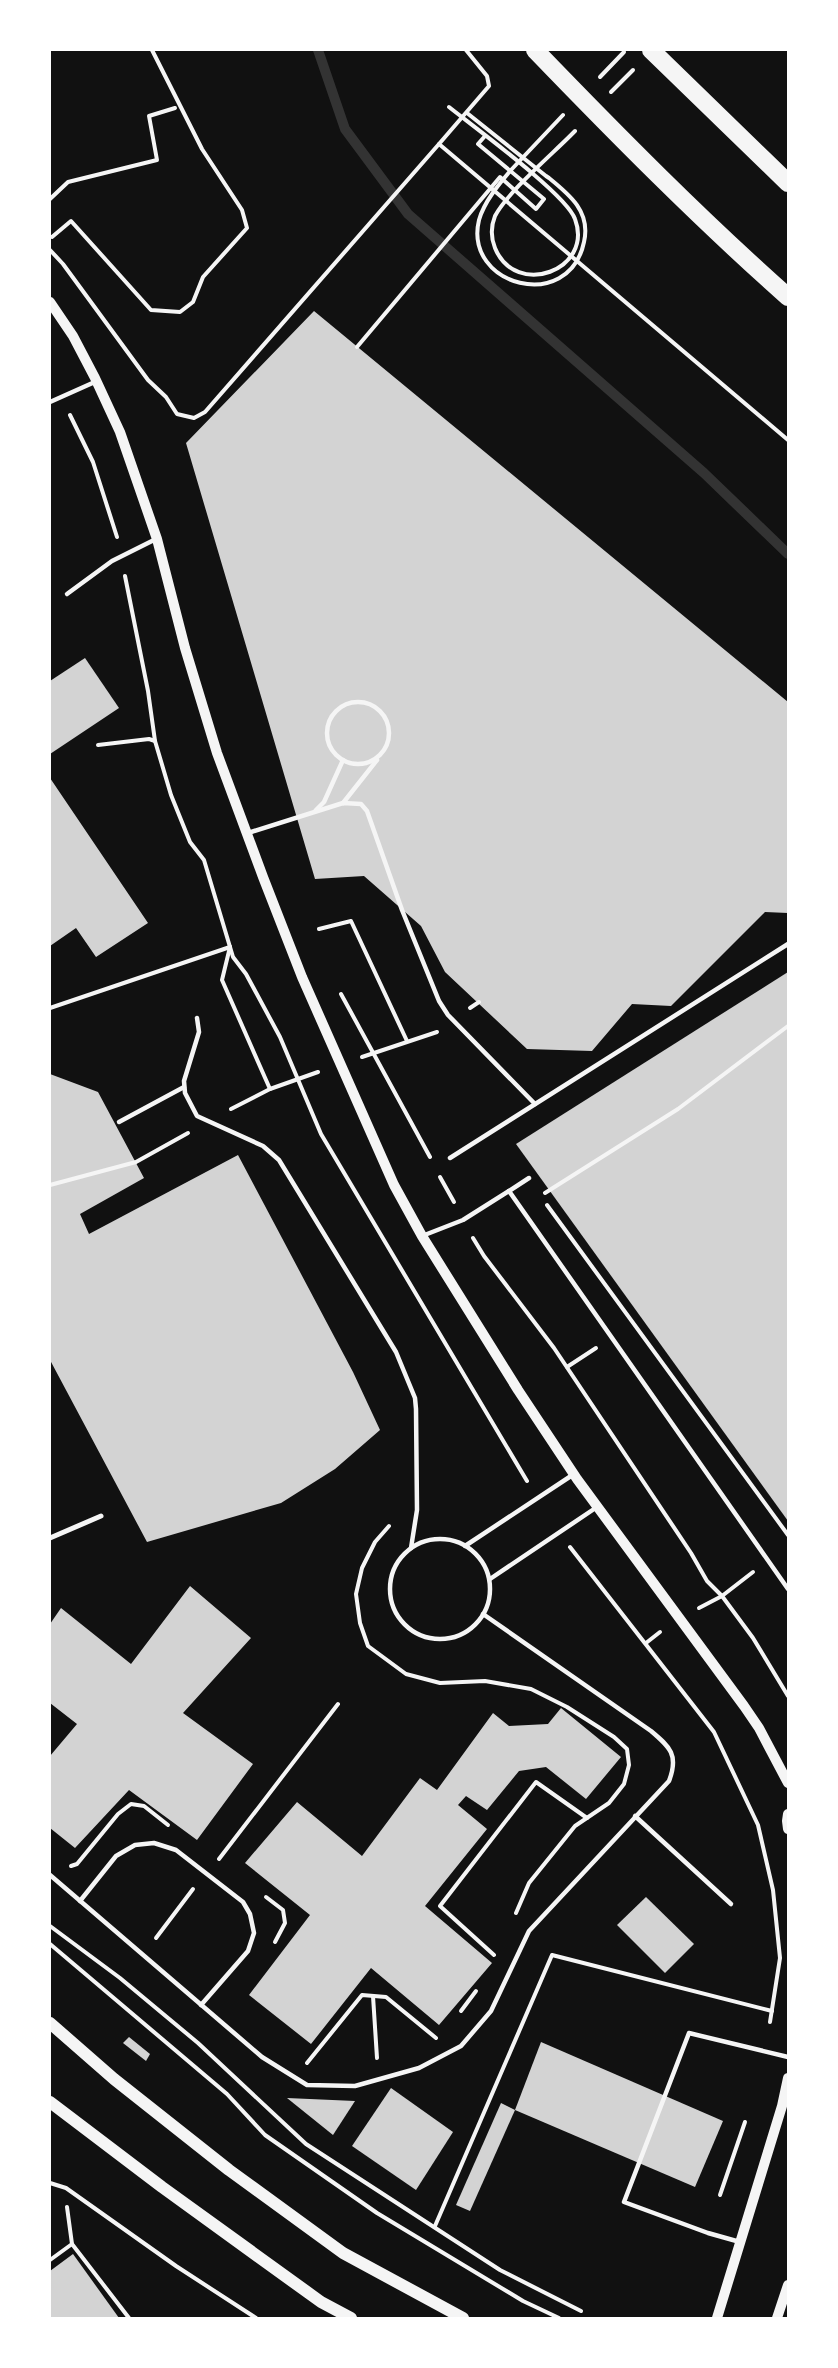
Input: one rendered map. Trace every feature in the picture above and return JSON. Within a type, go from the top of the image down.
[{"type":"highway","points":[[535,50],[628,146],[746,260],[789,297]]},
{"type":"highway","points":[[651,50],[789,183]]},
{"type":"main road","points":[[50,2023],[114,2079],[229,2170],[343,2253],[463,2319]]},
{"type":"main road","points":[[50,2102],[162,2187],[303,2288],[351,2319]]},
{"type":"street","points":[[50,302],[73,336],[120,432],[157,539],[185,648],[214,743],[247,834],[302,977],[394,1185],[422,1236],[518,1390],[597,1507],[744,1706],[759,1728],[789,1783]]},
{"type":"street","points":[[50,1538],[101,1516]]},
{"type":"street","points":[[789,1814],[789,1829]]},
{"type":"street","points":[[717,2319],[789,2078]]},
{"type":"street","points":[[777,2319],[789,2285]]},
{"type":"lane","points":[[50,402],[97,381]]},
{"type":"lane","points":[[67,594],[112,561],[157,539]]},
{"type":"lane","points":[[343,803],[382,753],[389,735],[384,715],[376,707],[355,702],[344,704],[336,710],[326,730],[331,750],[343,760],[356,765],[375,760],[382,753]]},
{"type":"lane","points":[[314,812],[324,802],[343,760]]},
{"type":"lane","points":[[247,834],[343,803],[361,804],[367,811],[402,910],[439,1001],[448,1015],[535,1104]]},
{"type":"lane","points":[[450,1158],[789,944]]},
{"type":"lane","points":[[197,1018],[199,1032],[184,1081],[185,1093],[197,1116],[263,1146],[279,1160],[396,1352],[415,1398],[417,1510],[411,1548]]},
{"type":"lane","points":[[119,1122],[184,1086]]},
{"type":"lane","points":[[422,1236],[463,1220],[529,1178]]},
{"type":"lane","points":[[509,1191],[789,1589]]},
{"type":"lane","points":[[465,1546],[511,1518],[574,1474]]},
{"type":"lane","points":[[490,1579],[597,1507]]},
{"type":"lane","points":[[442,1539],[459,1542],[465,1546],[473,1551],[483,1564],[490,1579],[490,1596],[483,1614],[476,1625],[469,1630],[446,1639],[430,1638],[414,1632],[401,1622],[393,1607],[390,1591],[392,1575],[399,1560],[411,1548],[426,1541],[442,1539]]},
{"type":"lane","points":[[50,1875],[261,2057],[307,2085],[355,2086],[419,2067],[461,2046],[491,2012],[530,1931],[669,1780],[674,1768],[673,1755],[665,1743],[483,1614]]},
{"type":"lane","points":[[635,1816],[731,1904]]},
{"type":"lane","points":[[80,1901],[116,1856],[135,1845],[154,1844],[176,1850],[243,1902],[255,1933],[248,1951],[201,2005]]},
{"type":"lane","points":[[741,2242],[708,2233],[624,2202],[689,2033],[789,2057]]},
{"type":"path","points":[[52,237],[71,222],[151,310],[180,312],[193,302],[203,277],[246,228],[242,210],[202,149],[152,50]]},
{"type":"path","points":[[50,250],[63,264],[148,380],[166,397],[177,414],[194,417],[205,412],[489,87],[487,76],[466,50]]},
{"type":"path","points":[[611,93],[636,67]]},
{"type":"path","points":[[449,107],[462,117],[485,136],[542,183],[565,202],[576,220],[576,247],[572,255],[555,271],[527,275],[517,272],[504,263],[494,244],[492,230],[496,215],[516,190],[578,127]]},
{"type":"path","points":[[50,199],[68,182],[157,160],[149,116],[176,108]]},
{"type":"path","points":[[467,112],[570,194],[577,203],[585,226],[585,239],[578,260],[566,274],[555,280],[538,285],[521,284],[497,273],[487,261],[482,250],[478,238],[479,219],[485,206],[511,170]]},
{"type":"path","points":[[357,347],[500,177],[536,209],[544,199],[478,144],[485,136]]},
{"type":"path","points":[[439,144],[789,440]]},
{"type":"path","points":[[98,745],[148,739],[155,741]]},
{"type":"path","points":[[320,929],[351,921],[407,1041]]},
{"type":"path","points":[[50,1008],[230,946],[222,980],[270,1089]]},
{"type":"path","points":[[341,994],[433,1162]]},
{"type":"path","points":[[463,1014],[479,1002]]},
{"type":"path","points":[[789,1034],[787,1027],[678,1109],[540,1196],[713,1427],[789,1535]]},
{"type":"path","points":[[354,1059],[438,1032]]},
{"type":"path","points":[[226,1112],[270,1089],[323,1070]]},
{"type":"path","points":[[50,1185],[136,1162],[196,1128]]},
{"type":"path","points":[[438,1173],[484,1256],[554,1348],[691,1553],[707,1581],[722,1596],[753,1638],[789,1696]]},
{"type":"path","points":[[389,1526],[375,1542],[362,1568],[356,1594],[360,1623],[368,1646],[405,1674],[440,1683],[485,1681],[531,1689],[567,1707],[614,1737],[627,1749],[629,1765],[624,1784],[609,1803],[575,1826],[529,1883],[513,1920]]},
{"type":"path","points":[[559,1534],[714,1732],[758,1825],[773,1890],[780,1958],[770,2022]]},
{"type":"path","points":[[148,1960],[156,1938],[338,1704]]},
{"type":"path","points":[[499,1960],[440,1906],[536,1782],[587,1818]]},
{"type":"path","points":[[62,1861],[69,1866],[77,1864],[118,1814],[131,1804],[144,1806],[171,1827]]},
{"type":"path","points":[[264,1896],[283,1910],[285,1923],[271,1947]]},
{"type":"path","points":[[50,1926],[120,1978],[198,2043],[306,2144],[500,2270],[581,2311]]},
{"type":"path","points":[[50,1944],[227,2094],[265,2135],[377,2213],[523,2301],[559,2319]]},
{"type":"path","points":[[435,2226],[552,1955],[772,2010]]},
{"type":"path","points":[[457,2015],[478,1988]]},
{"type":"path","points":[[306,2064],[362,1995],[386,1997],[436,2039]]},
{"type":"path","points":[[373,1996],[377,2063],[384,2062]]},
{"type":"path","points":[[428,2044],[443,2034]]},
{"type":"path","points":[[298,2062],[318,2065]]},
{"type":"path","points":[[720,2195],[745,2122]]},
{"type":"path","points":[[50,2182],[66,2188],[255,2319]]},
{"type":"path","points":[[67,2207],[72,2244],[129,2319]]},
{"type":"path","points":[[50,2260],[72,2244]]},
{"type":"building","points":[[314,311],[788,702],[788,913],[765,912],[671,1006],[632,1004],[592,1051],[527,1049],[445,972],[421,926],[364,876],[315,879],[186,443]]},
{"type":"building","points":[[85,658],[119,708],[50,754],[50,681]]},
{"type":"building","points":[[50,778],[148,923],[96,957],[76,928],[50,946]]},
{"type":"building","points":[[788,972],[788,1521],[516,1144]]},
{"type":"building","points":[[50,1074],[98,1092],[144,1178],[80,1214],[89,1234],[238,1155],[353,1372],[380,1430],[335,1469],[281,1503],[147,1542],[50,1360]]},
{"type":"building","points":[[190,1586],[251,1638],[183,1713],[253,1764],[197,1840],[129,1790],[75,1848],[50,1828],[50,1756],[77,1724],[50,1703],[50,1624],[61,1608],[131,1664]]},
{"type":"building","points":[[561,1708],[621,1757],[586,1799],[546,1767],[519,1771],[487,1810],[466,1796],[458,1805],[487,1829],[425,1906],[492,1963],[439,2025],[371,1968],[311,2044],[249,1995],[310,1915],[245,1863],[297,1802],[362,1856],[420,1778],[437,1790],[493,1713],[509,1726],[548,1724]]},
{"type":"building","points":[[646,1897],[694,1944],[665,1973],[617,1925]]},
{"type":"building","points":[[129,2037],[150,2054],[146,2061],[123,2043]]},
{"type":"building","points":[[541,2042],[723,2121],[695,2187],[515,2110]]},
{"type":"building","points":[[391,2088],[453,2132],[416,2190],[352,2146]]},
{"type":"building","points":[[287,2098],[355,2101],[333,2135]]},
{"type":"building","points":[[501,2103],[515,2110],[470,2211],[456,2205]]},
{"type":"building","points":[[73,2254],[119,2318],[50,2318],[50,2271]]},
{"type":"waterway","points":[[318,50],[345,129],[408,214],[704,473],[788,554]]}]
